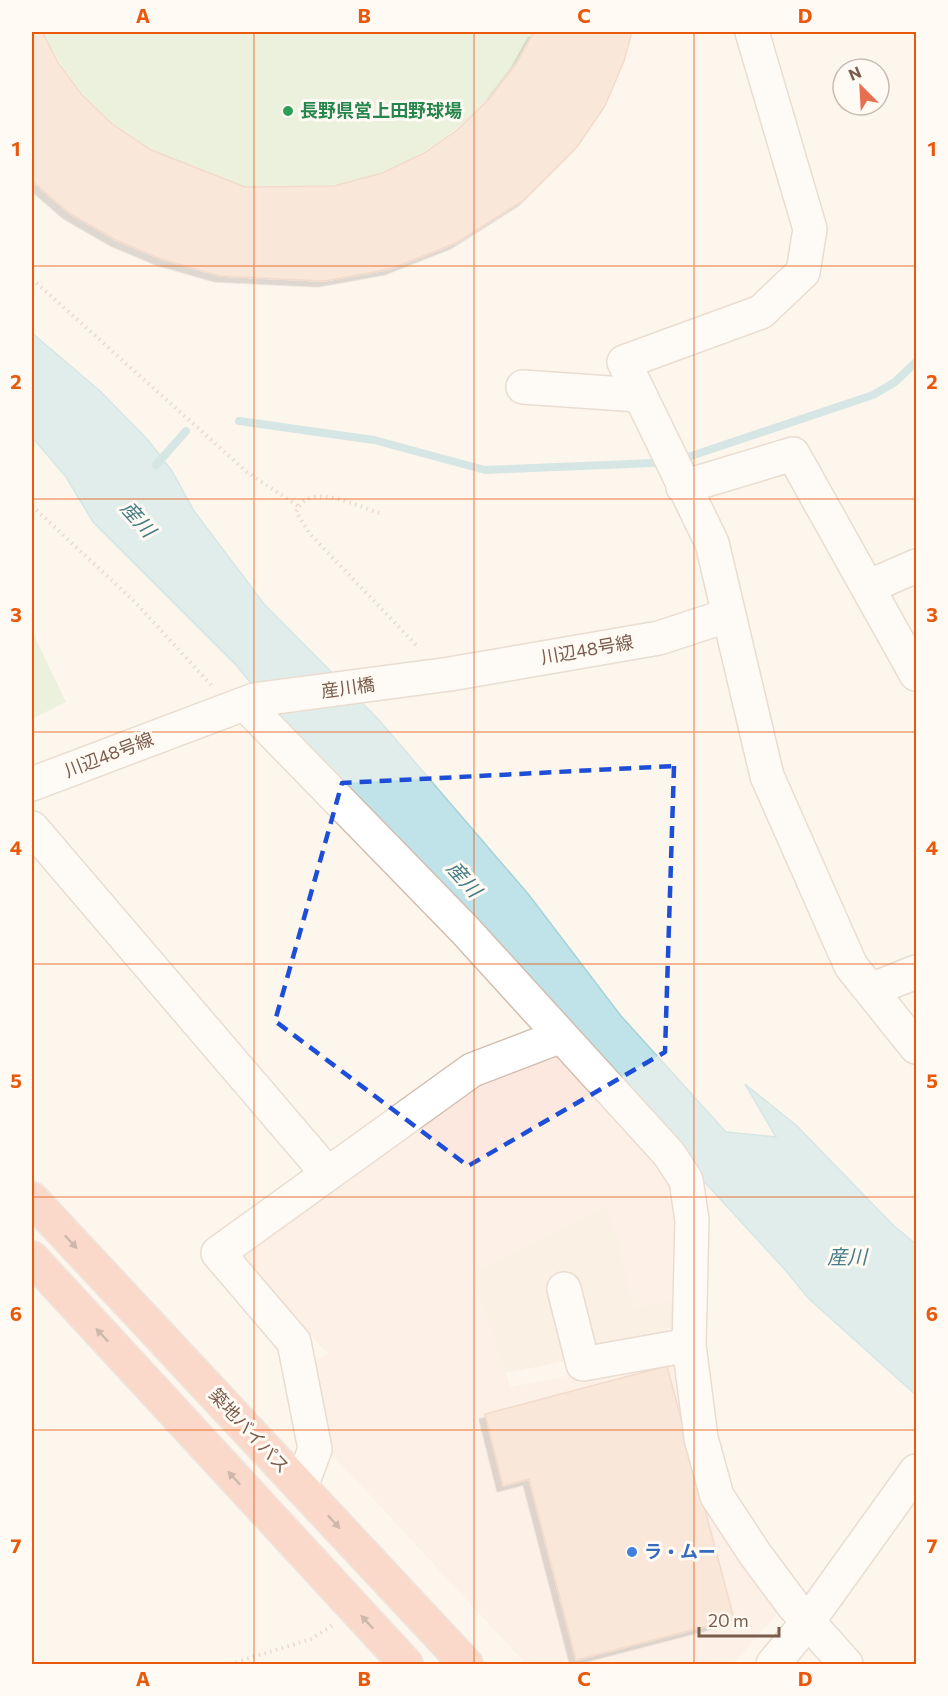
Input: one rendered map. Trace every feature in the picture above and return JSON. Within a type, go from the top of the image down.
[{"type":"highway","name":"築地バイパス","points":[[32,1199],[466,1665]]},
{"type":"highway","points":[[32,1258],[406,1665]]},
{"type":"street","points":[[752,32],[810,229],[803,272],[760,312],[624,362],[712,543],[767,776],[851,966],[916,1047]]},
{"type":"street","points":[[523,387],[638,394]]},
{"type":"street","points":[[683,487],[793,454],[916,674]]},
{"type":"street","points":[[868,587],[916,566]]},
{"type":"street","name":"川辺48号線","points":[[446,675],[659,638],[729,615]]},
{"type":"street","name":"産川橋","points":[[243,704],[446,675]]},
{"type":"street","points":[[243,704],[464,929],[669,1154],[686,1180],[692,1220],[689,1345],[701,1438],[717,1496],[755,1554],[807,1623],[846,1665]]},
{"type":"street","name":"川辺48号線","points":[[32,784],[243,704]]},
{"type":"street","points":[[32,828],[328,1174]]},
{"type":"street","points":[[871,990],[916,972]]},
{"type":"street","points":[[301,1487],[315,1449],[294,1342],[218,1253],[472,1070],[561,1036]]},
{"type":"street","points":[[564,1289],[583,1364],[689,1345]]},
{"type":"street","points":[[773,1665],[807,1623],[916,1472]]},
{"type":"path","points":[[32,279],[247,472],[298,506]]},
{"type":"path","points":[[379,513],[321,495],[306,499],[298,506],[296,512],[298,520],[310,534],[446,675]]},
{"type":"path","points":[[32,506],[243,704]]},
{"type":"path","points":[[230,1665],[311,1638],[338,1622],[353,1607]]},
{"type":"highlighted area","points":[[674,766],[665,1052],[468,1166],[275,1021],[342,783]]},
{"type":"shaded area","points":[[561,1047],[675,1181],[682,1297],[635,1308],[607,1204],[473,1273],[510,1387],[680,1354],[747,1560],[778,1613],[733,1664],[526,1664],[327,1449],[308,1364],[328,1354],[241,1256],[479,1081]]},
{"type":"shaded area","points":[[608,1204],[635,1308],[682,1297],[680,1338],[505,1373],[472,1273]]},
{"type":"green space","name":"長野県営上田野球場","points":[[42,32],[534,32],[498,86],[453,131],[427,150],[399,165],[368,177],[336,185],[263,188],[232,184],[151,151],[133,140],[101,115],[88,100],[63,67]]},
{"type":"green space","points":[[32,631],[66,702],[32,719]]},
{"type":"water","name":"産川","points":[[32,333],[100,391],[148,440],[172,471],[194,511],[264,604],[378,719],[529,895],[621,1016],[726,1132],[776,1137],[745,1084],[797,1126],[894,1226],[916,1244],[916,1395],[808,1298],[787,1272],[277,715],[237,666],[93,522],[66,477],[32,437]]},
{"type":"building","points":[[32,32],[42,32],[59,64],[82,95],[112,124],[151,150],[245,187],[334,186],[382,173],[424,153],[457,130],[490,98],[516,64],[534,32],[632,32],[624,61],[605,106],[577,147],[524,200],[456,243],[390,269],[324,281],[220,276],[161,259],[116,240],[69,213],[32,181]]},
{"type":"building","name":"ラ・ムー","points":[[667,1366],[734,1619],[576,1660],[529,1479],[503,1486],[485,1414]]},
{"type":"waterway","points":[[688,457],[873,395],[895,382],[916,362]]},
{"type":"waterway","points":[[239,421],[374,440],[485,470],[655,463]]},
{"type":"waterway","points":[[156,465],[186,431]]},
{"type":"place","name":"長野県営上田野球場","points":[[288,111]]},
{"type":"place","name":"ラ・ムー","points":[[632,1552]]}]
